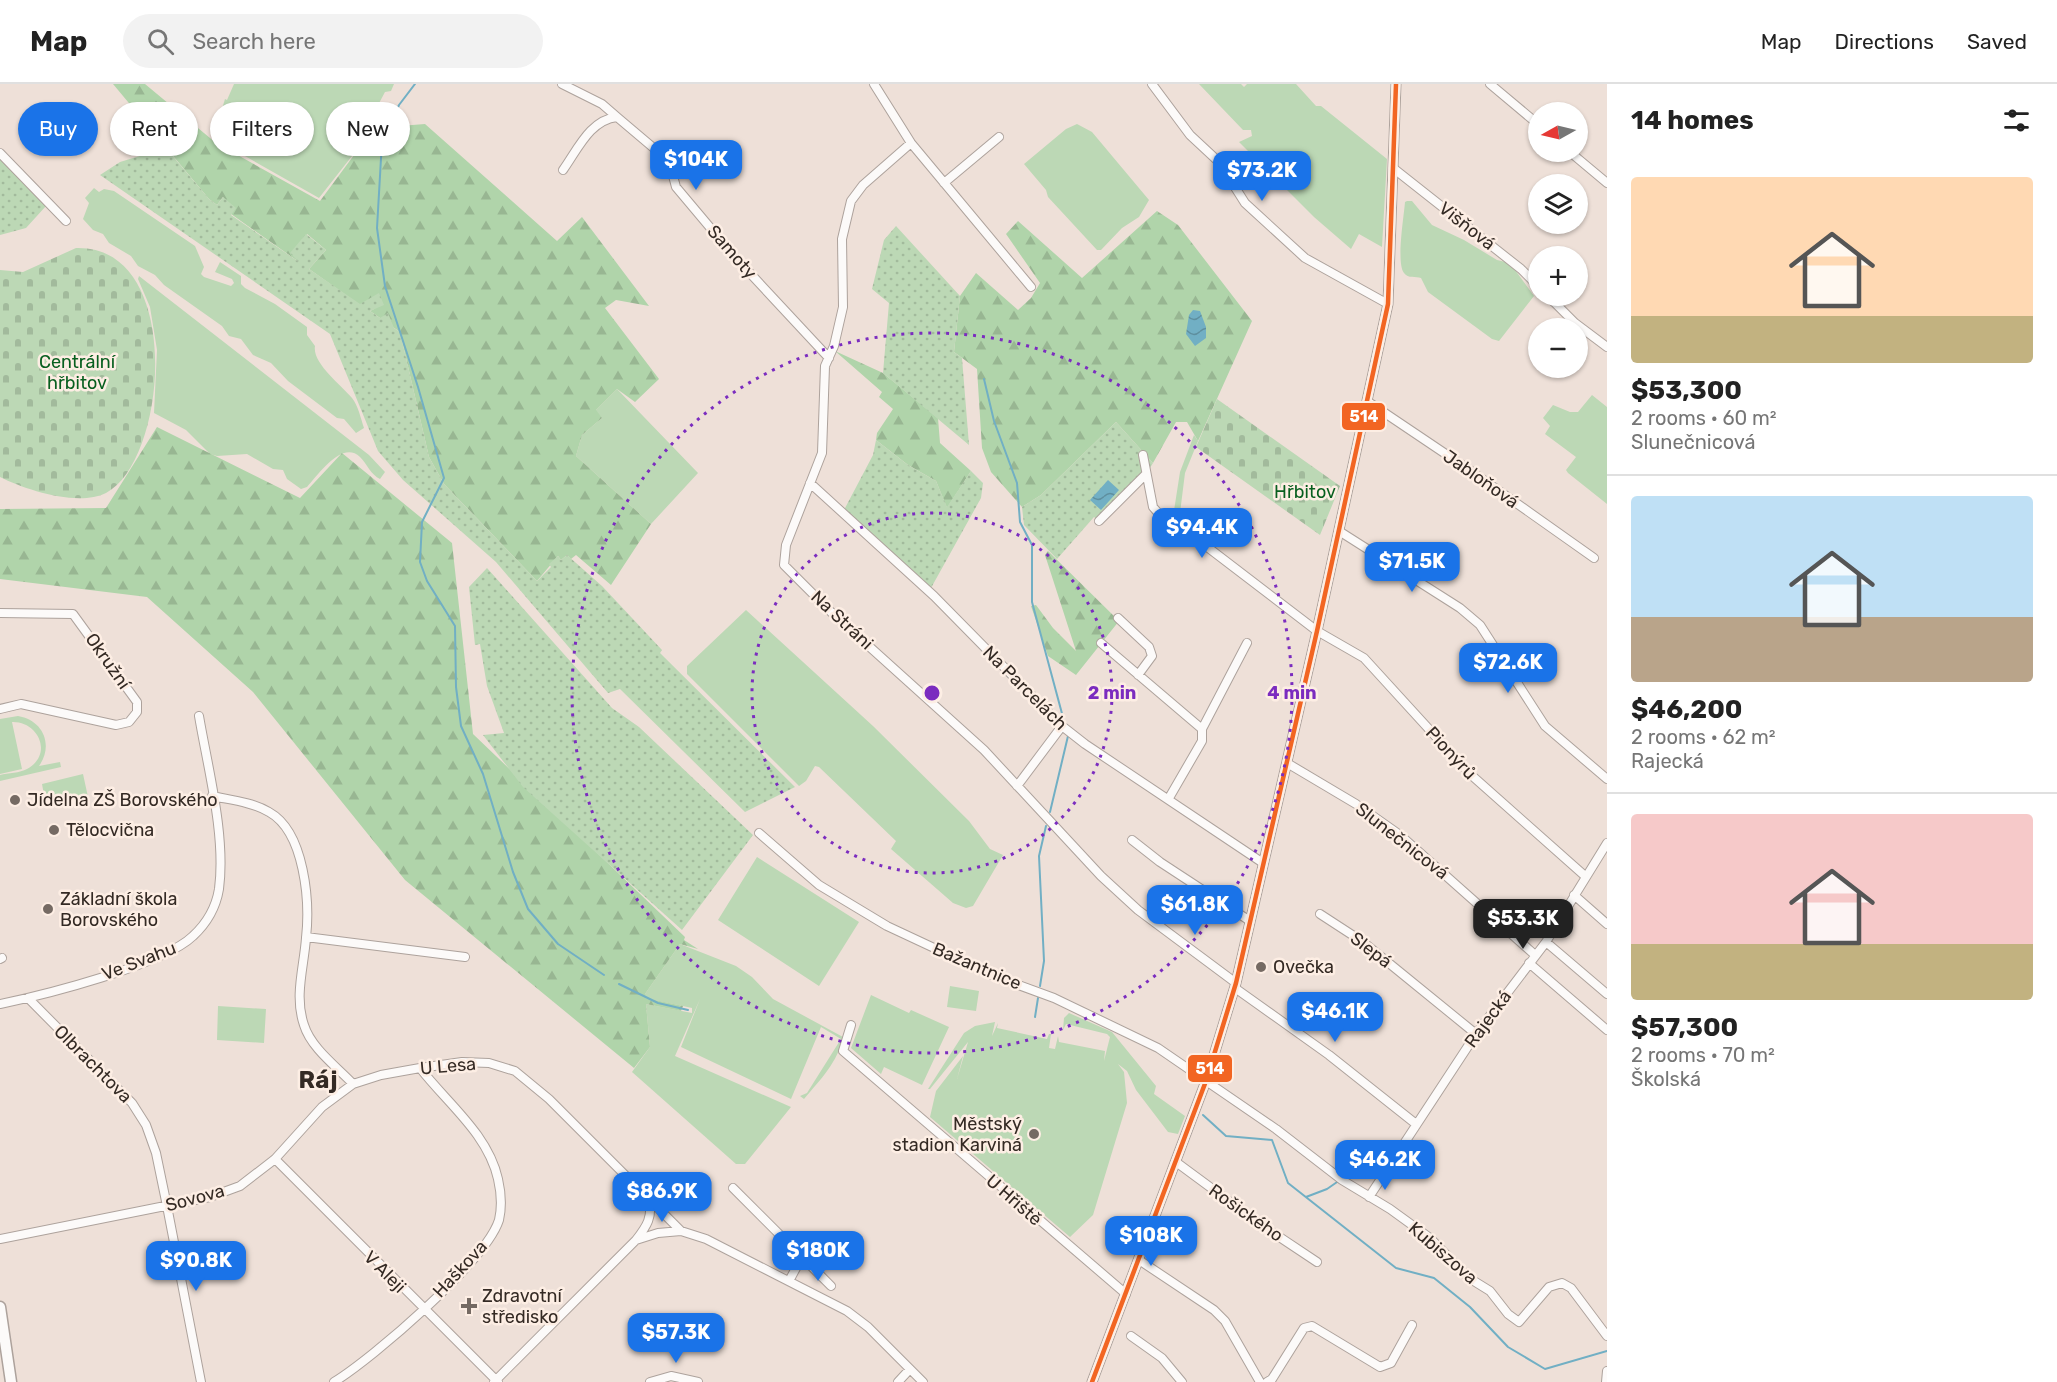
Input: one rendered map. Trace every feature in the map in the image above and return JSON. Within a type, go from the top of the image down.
[{"type":"main road","points":[[0,1307],[11,1382]]},
{"type":"street","name":"Samoty","points":[[562,84],[602,104],[669,161],[676,187],[734,256],[829,358]]},
{"type":"street","points":[[874,84],[911,143],[1031,287]]},
{"type":"street","points":[[1152,84],[1190,135],[1220,162],[1245,203],[1305,258],[1388,304]]},
{"type":"street","points":[[1092,1382],[1206,1081],[1236,985],[1317,631],[1388,304],[1396,84]]},
{"type":"street","points":[[1490,84],[1528,116]]},
{"type":"street","points":[[564,170],[591,129],[603,118],[616,117]]},
{"type":"street","points":[[944,183],[999,137]]},
{"type":"street","name":"Na Stráni","points":[[911,143],[863,185],[851,201],[842,239],[843,307],[825,366],[822,453],[786,545],[784,565],[831,612],[953,720],[1101,876],[1138,910],[1416,1124]]},
{"type":"street","points":[[0,153],[66,221]]},
{"type":"street","points":[[1582,162],[1607,183]]},
{"type":"street","name":"Višňová","points":[[1393,168],[1528,276]]},
{"type":"street","points":[[1558,306],[1575,323],[1607,347]]},
{"type":"street","name":"Jabloňová","points":[[1367,401],[1472,471],[1594,558]]},
{"type":"street","name":"Pionýrů","points":[[1143,455],[1153,507],[1172,529],[1206,546],[1317,631],[1364,658],[1469,773],[1585,876]]},
{"type":"street","points":[[1099,521],[1146,474]]},
{"type":"street","name":"Na Parcelách","points":[[810,483],[934,596],[1062,726],[1084,744],[1169,798],[1263,863]]},
{"type":"street","points":[[1339,531],[1460,608],[1480,625],[1545,726],[1607,779]]},
{"type":"street","name":"Okružní","points":[[0,613],[69,612],[78,618],[137,702],[137,712],[129,722],[116,725],[21,704],[0,709]]},
{"type":"street","points":[[1118,618],[1149,647],[1152,657],[1138,675]]},
{"type":"street","points":[[1101,643],[1202,729]]},
{"type":"street","points":[[1169,798],[1202,741],[1202,729],[1247,644]]},
{"type":"street","name":"Ve Svahu","points":[[0,1004],[28,998],[151,959],[193,937],[210,916],[218,891],[220,852],[199,717]]},
{"type":"street","points":[[1017,786],[1062,726]]},
{"type":"street","name":"Slunečnicová","points":[[1287,763],[1356,804],[1400,835],[1536,955]]},
{"type":"street","points":[[212,796],[253,804],[271,812],[283,824],[296,847],[303,871],[307,903],[306,937],[299,987],[304,1027],[315,1043],[353,1084]]},
{"type":"street","name":"Bažantnice","points":[[759,833],[819,885],[887,926],[994,976],[1064,1002],[1158,1048],[1206,1081]]},
{"type":"street","points":[[1132,840],[1160,862],[1250,921]]},
{"type":"street","name":"Rajecká","points":[[1369,1197],[1476,1034],[1546,942],[1607,843]]},
{"type":"street","points":[[1574,896],[1607,924]]},
{"type":"street","name":"Slepá","points":[[1320,914],[1363,942],[1476,1034]]},
{"type":"street","points":[[306,937],[465,957]]},
{"type":"street","points":[[1546,942],[1607,994]]},
{"type":"street","points":[[1529,963],[1607,1030]]},
{"type":"street","name":"Olbrachtova","points":[[28,998],[132,1103],[146,1125],[156,1153],[201,1382]]},
{"type":"street","name":"U Hřiště","points":[[851,1025],[843,1051],[1126,1294]]},
{"type":"street","name":"U Lesa","points":[[353,1084],[381,1075],[462,1062],[489,1063],[515,1071],[549,1099],[681,1231]]},
{"type":"street","name":"Haškova","points":[[334,1382],[362,1365],[423,1309],[485,1246],[499,1220],[501,1201],[498,1178],[487,1151],[465,1117],[420,1068]]},
{"type":"street","name":"Kubiszova","points":[[1206,1081],[1430,1238],[1469,1278],[1490,1291],[1508,1314],[1519,1322],[1549,1287],[1562,1283],[1571,1288],[1607,1336]]},
{"type":"street","name":"Sovova","points":[[0,1239],[210,1197],[240,1186],[275,1159],[322,1107],[353,1084]]},
{"type":"street","name":"V Aleji","points":[[275,1159],[496,1381]]},
{"type":"street","name":"Rošického","points":[[1176,1162],[1260,1224],[1317,1262]]},
{"type":"street","points":[[733,1188],[831,1286]]},
{"type":"street","points":[[496,1381],[636,1240],[648,1223],[651,1210],[648,1198]]},
{"type":"street","points":[[636,1240],[658,1233],[681,1231],[706,1239],[847,1311],[868,1327],[923,1382]]},
{"type":"street","points":[[789,1281],[802,1257]]},
{"type":"street","points":[[1139,1260],[1214,1310],[1225,1321],[1260,1382]]},
{"type":"street","points":[[1267,1382],[1272,1379],[1304,1328],[1312,1326],[1380,1367],[1391,1363],[1412,1325]]},
{"type":"street","points":[[1131,1336],[1162,1358],[1182,1382]]},
{"type":"street","points":[[898,1382],[910,1369]]},
{"type":"street","points":[[1606,1382],[1607,1371]]},
{"type":"street","points":[[651,1382],[671,1376],[698,1382]]},
{"type":"green space","points":[[113,84],[145,84],[167,102],[128,102]]},
{"type":"green space","points":[[234,84],[394,84],[391,91],[385,92],[380,102],[326,102],[326,156],[352,156],[319,198],[245,156],[314,156],[314,102],[224,102],[225,99],[227,100]]},
{"type":"green space","points":[[1199,84],[1241,84],[1244,87],[1247,84],[1296,84],[1316,106],[1321,106],[1387,159],[1382,247],[1359,234],[1351,249],[1314,217],[1239,142],[1252,136],[1251,130],[1243,130]]},
{"type":"green space","points":[[425,124],[557,241],[582,217],[649,306],[616,300],[605,308],[659,379],[635,402],[617,389],[596,410],[602,418],[582,435],[576,456],[651,524],[611,585],[576,555],[571,559],[567,555],[561,560],[558,556],[537,581],[444,484],[429,457],[400,332],[370,311],[374,309],[367,301],[360,305],[309,269],[326,250],[307,234],[299,262],[231,214],[223,197],[217,205],[209,199],[173,156],[198,156],[198,128],[210,138],[210,156],[239,156],[320,201],[353,156],[410,156],[410,125]]},
{"type":"green space","points":[[1077,124],[1092,132],[1149,200],[1139,217],[1122,228],[1101,250],[1097,250],[1048,197],[1046,190],[1024,164],[1066,129]]},
{"type":"green space","points":[[140,156],[173,156],[209,199],[217,205],[223,197],[236,208],[231,215],[299,262],[290,253],[306,234],[326,250],[309,269],[360,304],[379,293],[384,305],[370,311],[380,318],[388,313],[394,328],[400,332],[429,457],[444,484],[537,581],[558,556],[561,560],[567,555],[602,586],[662,650],[660,653],[795,787],[745,812],[620,689],[608,693],[496,562],[403,480],[378,451],[330,334],[100,175],[120,162]]},
{"type":"green space","points":[[0,159],[46,206],[26,228],[0,235]]},
{"type":"green space","points":[[94,188],[99,192],[104,189],[114,191],[195,246],[204,267],[201,274],[204,277],[231,286],[234,283],[232,279],[215,272],[220,262],[241,276],[241,284],[245,288],[275,304],[307,327],[307,335],[315,346],[318,359],[354,401],[364,428],[356,433],[344,419],[337,418],[288,381],[271,363],[253,355],[241,339],[229,336],[222,326],[164,285],[155,275],[138,266],[131,256],[109,243],[103,234],[93,230],[83,219],[89,203],[85,198]]},
{"type":"green space","points":[[1412,201],[1432,225],[1464,240],[1497,260],[1510,263],[1528,288],[1528,304],[1499,341],[1492,339],[1428,292],[1421,278],[1410,277],[1404,273],[1401,250],[1405,202]]},
{"type":"green space","points":[[1157,211],[1178,225],[1252,321],[1198,441],[1187,422],[1176,422],[1153,463],[1116,422],[1041,495],[1022,507],[991,472],[982,448],[977,369],[954,352],[960,296],[976,273],[1018,310],[1031,298],[1040,283],[1006,234],[1018,221],[1082,278]]},
{"type":"green space","points":[[896,226],[960,296],[954,352],[962,358],[969,445],[883,373],[889,303],[872,289],[884,240]]},
{"type":"green space","name":"Centrální hřbitov","points":[[76,248],[111,256],[135,281],[150,316],[155,357],[152,401],[143,441],[127,473],[106,493],[94,497],[67,498],[24,487],[0,477],[0,270],[23,272]]},
{"type":"green space","points":[[139,276],[369,455],[385,472],[380,479],[360,457],[353,453],[346,453],[331,461],[307,487],[301,489],[287,479],[283,470],[273,469],[247,454],[217,456],[210,454],[186,430],[154,413],[157,350],[150,307],[138,279]]},
{"type":"green space","points":[[835,351],[883,373],[938,418],[940,443],[971,471],[947,508],[936,481],[908,465],[876,440],[877,433],[893,409],[879,397],[882,392]]},
{"type":"green space","points":[[617,389],[698,473],[651,524],[576,456],[582,435],[602,418],[595,411]]},
{"type":"green space","points":[[1592,395],[1607,407],[1607,504],[1568,473],[1566,470],[1576,457],[1545,434],[1550,426],[1543,418],[1553,405],[1570,412],[1578,412]]},
{"type":"green space","name":"Hřbitov","points":[[1217,399],[1340,486],[1320,535],[1196,447]]},
{"type":"green space","points":[[1116,422],[1153,463],[1148,471],[1097,519],[1094,517],[1057,559],[1024,525],[1022,507],[1041,495]]},
{"type":"green space","points":[[157,427],[300,498],[342,453],[452,543],[473,734],[685,937],[684,940],[698,949],[680,944],[645,994],[646,998],[683,1006],[681,1011],[646,1004],[650,1047],[634,1068],[405,880],[253,692],[147,597],[0,579],[0,509],[106,508]]},
{"type":"green space","points":[[1194,435],[1198,441],[1185,473],[1179,521],[1173,517],[1180,472]]},
{"type":"green space","points":[[876,440],[908,465],[936,481],[947,507],[971,471],[983,483],[981,498],[931,588],[844,510],[873,455]]},
{"type":"green space","points":[[1048,551],[1119,621],[1076,675],[1048,656],[1031,606],[1036,605],[1053,628],[1076,651],[1045,555]]},
{"type":"green space","points":[[487,568],[612,708],[639,727],[753,835],[682,930],[523,787],[483,735],[504,733],[487,686],[480,644],[475,645],[469,587]]},
{"type":"green space","points":[[746,610],[873,726],[969,821],[990,849],[1003,855],[973,906],[966,908],[953,903],[891,849],[896,841],[819,767],[815,766],[806,781],[799,786],[687,674],[687,666]]},
{"type":"green space","points":[[18,716],[34,723],[44,735],[46,750],[39,766],[60,762],[61,767],[0,781],[0,775],[27,769],[40,755],[41,747],[35,732],[21,723],[12,722],[22,769],[0,774],[0,719]]},
{"type":"green space","points":[[83,774],[88,797],[46,806],[42,784]]},
{"type":"green space","points":[[757,857],[859,922],[819,986],[718,920]]},
{"type":"green space","points":[[680,944],[736,966],[752,977],[773,999],[843,1037],[833,1063],[804,1099],[800,1096],[807,1093],[841,1039],[821,1027],[791,1099],[681,1047],[700,999],[675,1056],[791,1107],[745,1164],[736,1164],[632,1072],[650,1047],[646,1004],[692,1013],[692,1008],[645,998],[645,994]]},
{"type":"green space","points":[[950,986],[979,991],[976,1011],[947,1007]]},
{"type":"green space","points":[[871,995],[909,1013],[911,1010],[949,1027],[922,1085],[884,1067],[881,1074],[851,1048]]},
{"type":"green space","points":[[218,1006],[266,1009],[264,1043],[217,1040]]},
{"type":"green space","name":"Městský stadion Karviná","points":[[1069,1013],[1112,1032],[1156,1086],[1154,1094],[1185,1116],[1178,1134],[1168,1132],[1136,1090],[1127,1071],[1118,1064],[1124,1072],[1127,1103],[1093,1215],[1070,1237],[930,1117],[936,1091],[963,1056],[957,1079],[968,1042],[928,1089],[964,1033],[975,1026],[995,1022],[992,1036],[998,1023],[997,1028],[1047,1039],[1051,1034],[1049,1048],[1055,1049],[1058,1036],[1059,1042],[1105,1051],[1104,1061],[1110,1037],[1107,1034],[1066,1024],[1063,1030],[1064,1018]]},
{"type":"water","points":[[1193,310],[1200,311],[1206,327],[1206,338],[1195,346],[1186,334],[1189,315]]},
{"type":"water","points":[[1108,480],[1119,490],[1101,510],[1090,500]]},
{"type":"waterway","points":[[415,84],[399,105],[382,141],[377,228],[385,286],[418,387],[444,478],[422,522],[420,562],[427,581],[455,626],[456,687],[461,726],[483,774],[513,872],[528,909],[558,944],[604,975]]},
{"type":"waterway","points":[[984,379],[994,421],[1017,483],[1020,522],[1032,545],[1032,602],[1064,721]]},
{"type":"waterway","points":[[1050,812],[1068,736]]},
{"type":"waterway","points":[[1040,986],[1044,961],[1039,856],[1046,826]]},
{"type":"waterway","points":[[619,984],[658,1003],[688,1010]]},
{"type":"waterway","points":[[1035,1017],[1038,998]]},
{"type":"waterway","points":[[1203,1115],[1226,1136],[1272,1140],[1288,1183],[1396,1268],[1434,1278],[1470,1307],[1508,1347],[1545,1369],[1607,1351]]},
{"type":"waterway","points":[[1306,1197],[1327,1189],[1340,1180]]},
{"type":"transit line","name":"514","points":[[1092,1382],[1206,1081],[1236,983],[1317,631],[1388,304],[1396,84]]},
{"type":"place","name":"Jídelna ZŠ Borovského","points":[[15,800]]},
{"type":"place","name":"Tělocvična","points":[[54,830]]},
{"type":"place","name":"Základní škola Borovského","points":[[48,909]]},
{"type":"place","name":"Ovečka","points":[[1261,967]]},
{"type":"place","name":"Městský stadion Karviná","points":[[1034,1134]]},
{"type":"place","name":"Zdravotní středisko","points":[[469,1306]]},
{"type":"district","name":"Ráj","points":[[318,1080]]}]
